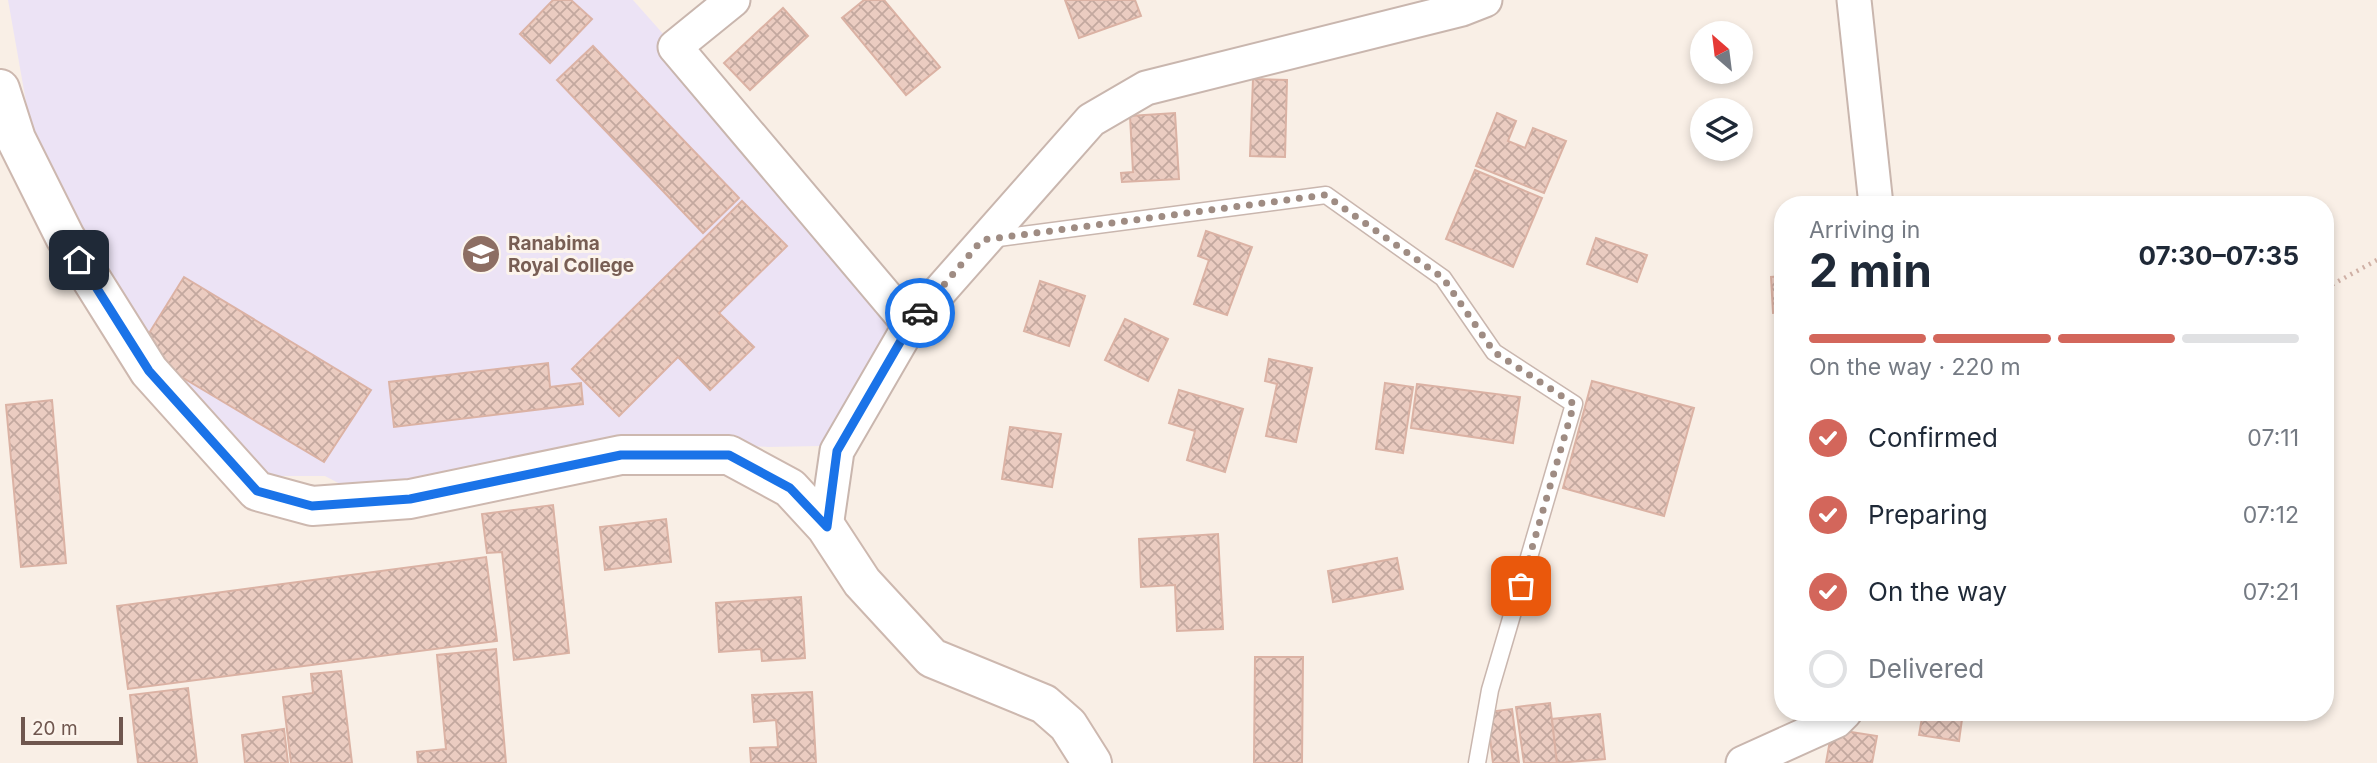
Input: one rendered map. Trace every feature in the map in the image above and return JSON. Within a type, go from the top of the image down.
[{"type":"street","points":[[733,0],[675,47],[910,325]]},
{"type":"street","points":[[827,527],[837,451],[910,325],[982,240],[1091,120],[1146,88],[1462,9],[1485,0]]},
{"type":"street","points":[[1854,0],[1875,196]]},
{"type":"street","points":[[0,89],[16,139],[65,237],[149,371],[257,491],[312,506],[410,499],[621,455],[729,455],[790,488],[827,527],[862,582],[932,658],[1044,704],[1068,725],[1092,763]]},
{"type":"street","points":[[1744,763],[1836,721]]},
{"type":"lane","points":[[982,240],[1325,195],[1443,278],[1494,352],[1574,404],[1490,690],[1477,763]]},
{"type":"path","points":[[2334,284],[2377,260]]},
{"type":"shaded area","name":"Ranabima Royal College","points":[[8,0],[633,0],[728,107],[904,296],[827,444],[820,446],[768,447],[661,440],[359,494],[325,476],[265,476],[204,418],[76,226],[31,130]]},
{"type":"building","points":[[553,0],[571,0],[592,19],[550,63],[520,34]]},
{"type":"building","points":[[864,0],[884,0],[940,67],[906,95],[842,18]]},
{"type":"building","points":[[1065,0],[1135,0],[1141,16],[1079,38]]},
{"type":"building","points":[[783,8],[808,36],[750,90],[724,63]]},
{"type":"building","points":[[593,46],[739,198],[703,233],[557,80]]},
{"type":"building","points":[[1253,79],[1287,80],[1285,157],[1250,156]]},
{"type":"building","points":[[1175,113],[1179,179],[1122,182],[1121,173],[1133,172],[1130,116]]},
{"type":"building","points":[[1497,113],[1516,121],[1508,141],[1525,148],[1533,128],[1566,141],[1544,193],[1476,166]]},
{"type":"building","points":[[1475,170],[1542,198],[1513,267],[1446,239]]},
{"type":"building","points":[[742,201],[787,246],[719,313],[754,347],[710,390],[678,357],[619,416],[572,369]]},
{"type":"building","points":[[1206,231],[1252,247],[1227,315],[1194,304],[1209,260],[1198,256]]},
{"type":"building","points":[[1596,238],[1647,255],[1637,282],[1587,264]]},
{"type":"building","points":[[184,277],[371,390],[324,462],[138,351]]},
{"type":"building","points":[[1771,277],[1774,277],[1773,313]]},
{"type":"building","points":[[1040,281],[1085,296],[1069,346],[1024,331]]},
{"type":"building","points":[[1125,319],[1168,339],[1148,381],[1105,360]]},
{"type":"building","points":[[1269,359],[1312,368],[1296,442],[1266,436],[1277,384],[1265,381]]},
{"type":"building","points":[[548,363],[550,387],[581,383],[583,404],[394,427],[389,382]]},
{"type":"building","points":[[1592,381],[1694,408],[1664,516],[1563,488]]},
{"type":"building","points":[[1385,383],[1413,387],[1403,453],[1376,449]]},
{"type":"building","points":[[1417,384],[1520,397],[1513,443],[1411,428]]},
{"type":"building","points":[[1179,390],[1243,409],[1225,472],[1187,460],[1195,431],[1169,423]]},
{"type":"building","points":[[52,400],[66,563],[21,567],[6,405]]},
{"type":"building","points":[[1010,427],[1061,434],[1052,487],[1002,479]]},
{"type":"building","points":[[553,505],[569,653],[514,660],[502,552],[487,553],[482,514]]},
{"type":"building","points":[[666,519],[671,562],[605,570],[600,527]]},
{"type":"building","points":[[1218,534],[1223,629],[1177,631],[1175,585],[1141,587],[1139,539]]},
{"type":"building","points":[[486,557],[497,641],[128,689],[117,606]]},
{"type":"building","points":[[1397,558],[1403,589],[1333,602],[1328,571]]},
{"type":"building","points":[[801,597],[805,658],[762,661],[761,649],[719,652],[716,603]]},
{"type":"building","points":[[496,649],[506,763],[418,763],[417,752],[446,749],[437,655]]},
{"type":"building","points":[[1255,657],[1303,657],[1302,763],[1254,763]]},
{"type":"building","points":[[341,671],[352,763],[291,763],[283,697],[313,693],[311,674]]},
{"type":"building","points":[[188,688],[197,763],[138,763],[130,695]]},
{"type":"building","points":[[812,692],[816,763],[751,763],[750,748],[778,747],[776,720],[754,722],[752,695]]},
{"type":"building","points":[[1550,703],[1557,763],[1524,763],[1516,707]]},
{"type":"building","points":[[1512,709],[1519,763],[1493,763],[1487,712]]},
{"type":"building","points":[[1600,714],[1605,759],[1557,763],[1552,719]]},
{"type":"building","points":[[1921,721],[1962,721],[1959,741],[1919,735]]},
{"type":"building","points":[[284,729],[288,763],[245,763],[242,735]]},
{"type":"building","points":[[1832,729],[1877,736],[1872,763],[1826,763]]},
{"type":"way so far","points":[[920,313],[982,240],[1325,195],[1443,278],[1494,352],[1574,404],[1521,586]]},
{"type":"place","name":"Ranabima Royal College","points":[[481,254]]},
{"type":"route","points":[[79,260],[149,371],[257,491],[312,506],[410,499],[621,455],[729,455],[790,488],[827,527],[837,451],[910,325],[920,313]]}]
